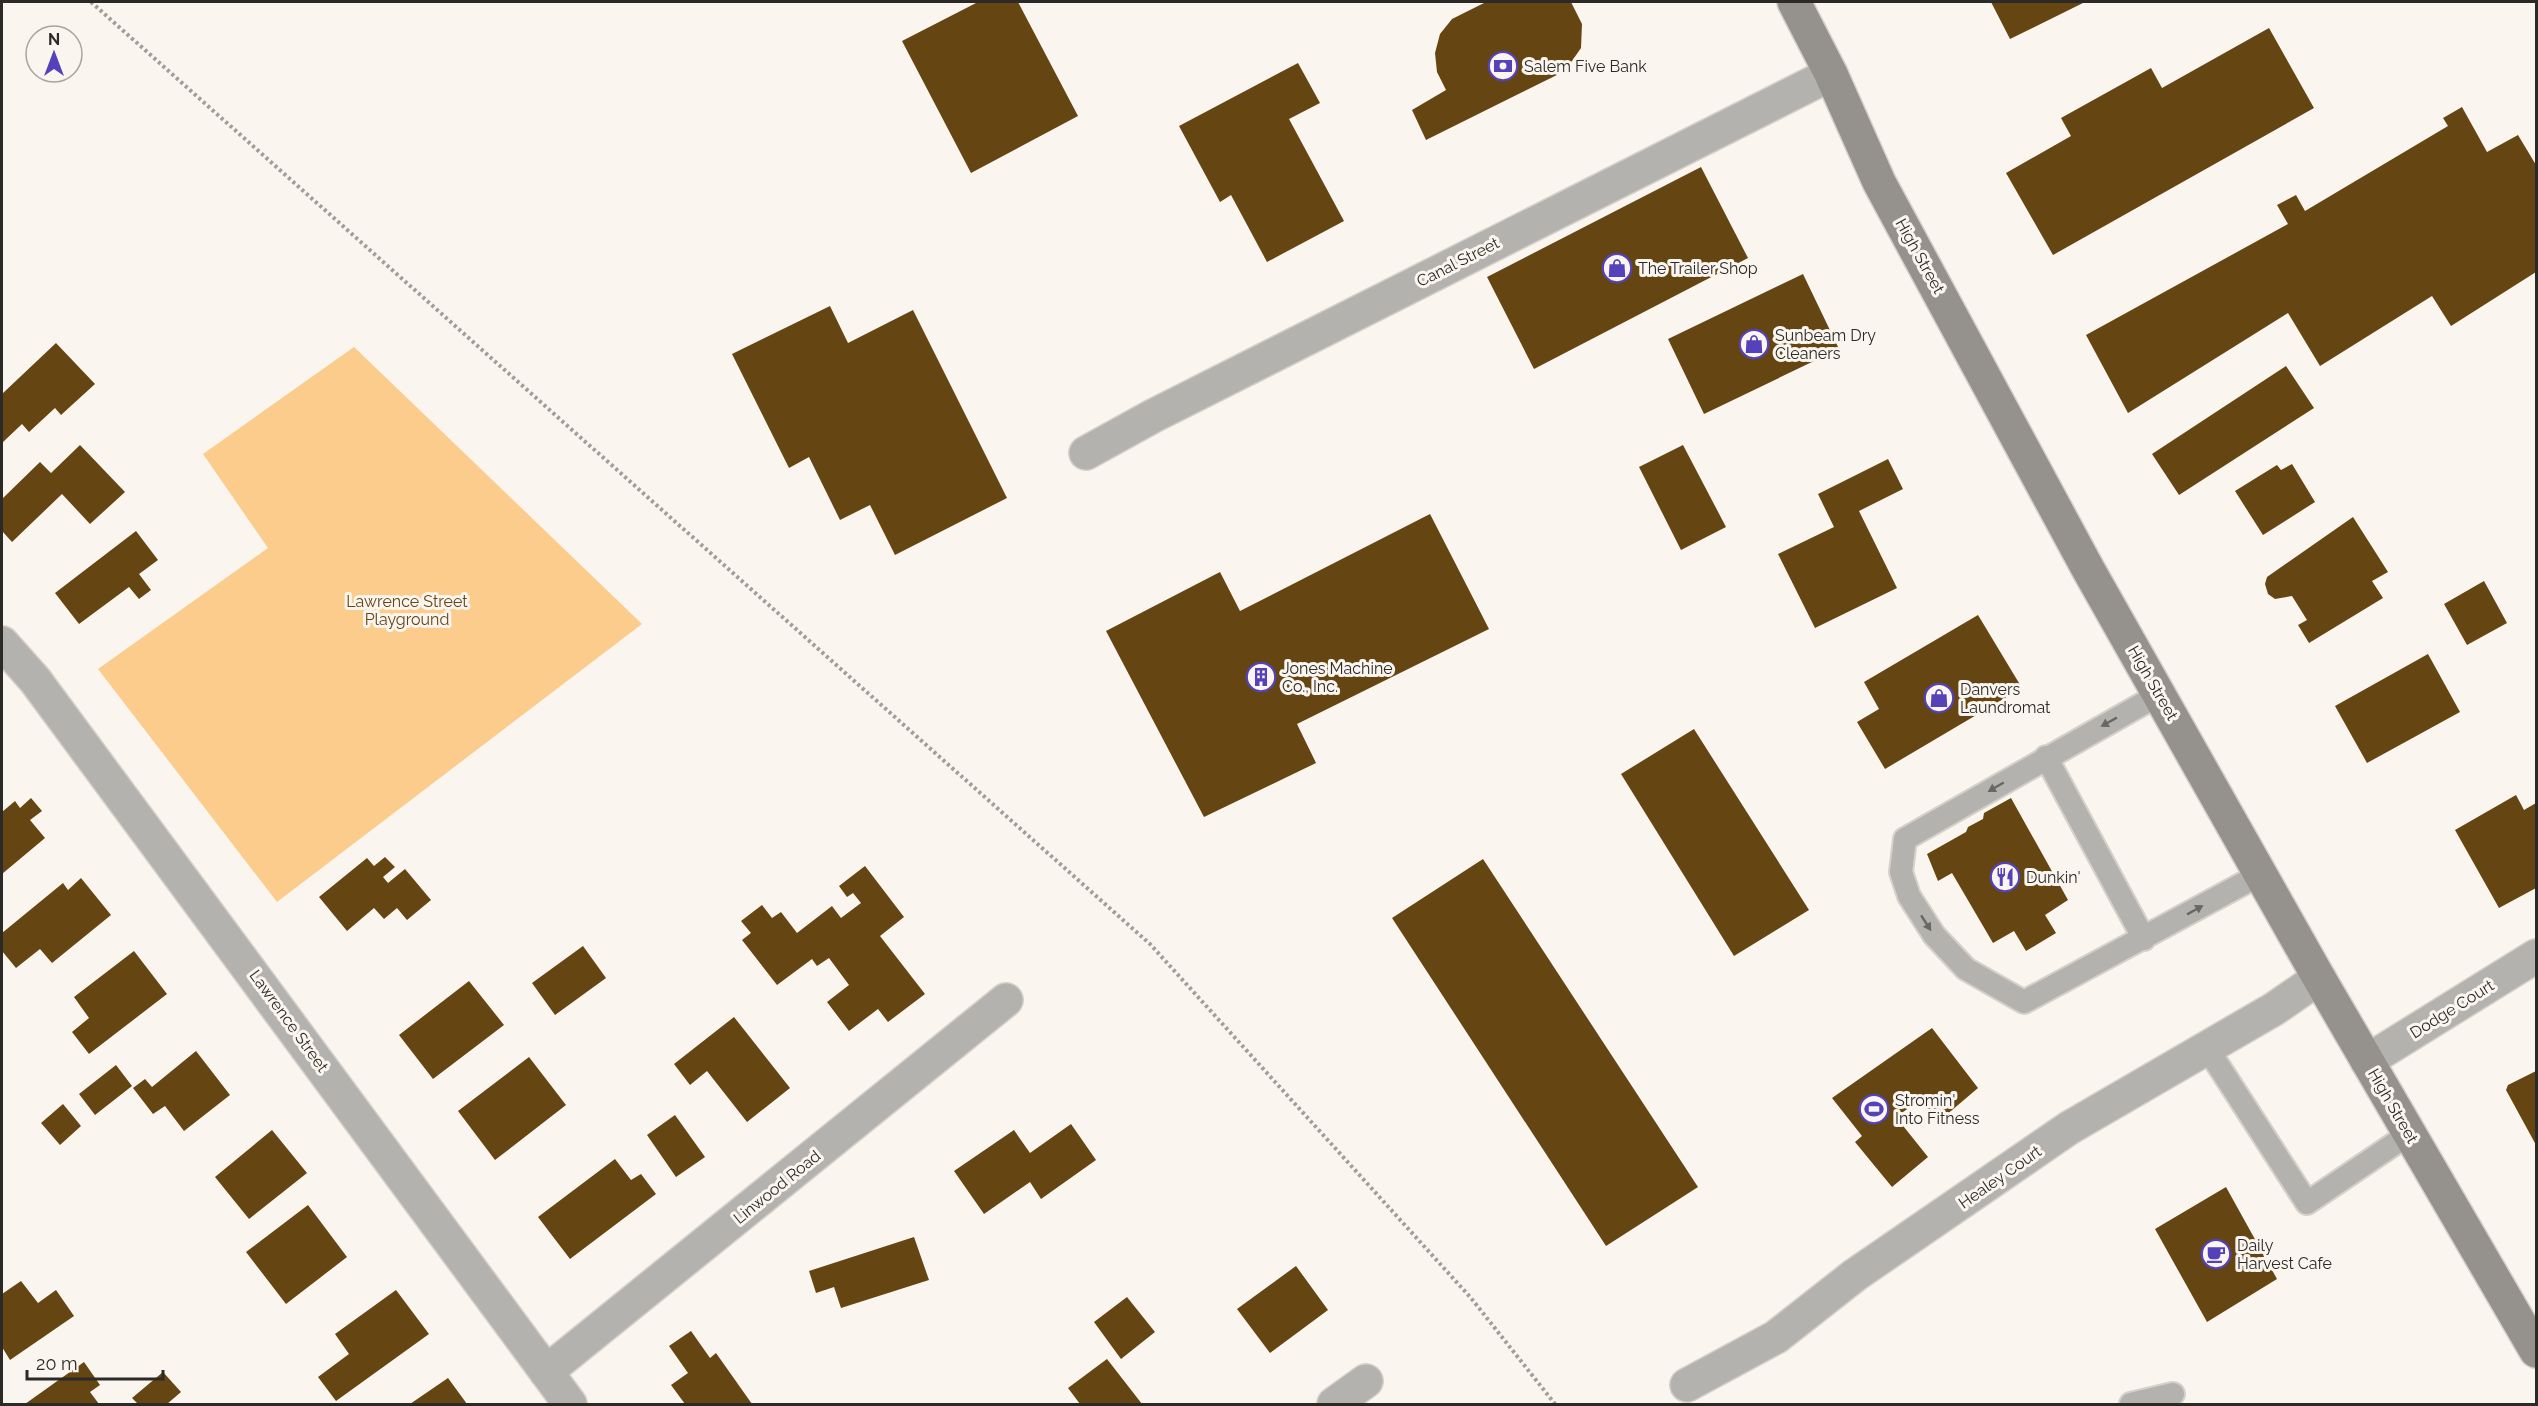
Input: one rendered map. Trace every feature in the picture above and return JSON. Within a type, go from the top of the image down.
[{"type":"main road","name":"High Street","points":[[1794,2],[1831,74],[1879,182],[2088,569],[2319,978],[2536,1351]]},
{"type":"street","name":"Canal Street","points":[[1086,453],[1152,416],[1831,74]]},
{"type":"street","name":"Lawrence Street","points":[[2,643],[35,680],[211,915],[570,1404]]},
{"type":"street","name":"Dodge Court","points":[[2367,1061],[2536,956]]},
{"type":"street","name":"Healey Court","points":[[1687,1385],[1776,1337],[1855,1275],[2069,1128],[2207,1048],[2319,978]]},
{"type":"street","name":"Linwood Road","points":[[546,1372],[1006,1000]]},
{"type":"street","points":[[1334,1404],[1366,1381]]},
{"type":"lane","points":[[2160,694],[1905,839],[1901,872],[1909,896],[1935,935],[1966,969],[2024,1002],[2261,874]]},
{"type":"lane","points":[[2046,757],[2144,939]]},
{"type":"lane","points":[[2207,1048],[2307,1203],[2409,1134]]},
{"type":"lane","points":[[2131,1404],[2172,1394]]},
{"type":"path","points":[[91,2],[1150,944],[1471,1298],[1555,1404]]},
{"type":"green space","name":"Lawrence Street Playground","points":[[354,347],[642,624],[277,902],[98,669],[268,548],[203,454]]},
{"type":"building","points":[[978,2],[1018,2],[1078,116],[971,173],[902,41]]},
{"type":"building","name":"Salem Five Bank","points":[[1486,2],[1571,2],[1582,24],[1581,48],[1565,71],[1426,140],[1412,110],[1446,90],[1437,72],[1435,53],[1440,34],[1452,19]]},
{"type":"building","points":[[1991,2],[2085,2],[2010,39]]},
{"type":"building","points":[[2269,28],[2314,108],[2053,255],[2006,173],[2071,136],[2061,118],[2151,68],[2162,88]]},
{"type":"building","points":[[1298,63],[1320,103],[1289,119],[1344,221],[1267,262],[1231,195],[1220,202],[1179,126]]},
{"type":"building","points":[[2462,107],[2487,152],[2518,135],[2536,165],[2536,272],[2451,326],[2432,296],[2320,366],[2288,313],[2128,413],[2086,335],[2288,224],[2277,205],[2296,195],[2305,211],[2448,126],[2443,118]]},
{"type":"building","name":"The Trailer Shop","points":[[1701,167],[1748,258],[1534,369],[1487,277]]},
{"type":"building","name":"Sunbeam Dry Cleaners","points":[[1803,274],[1839,349],[1704,414],[1668,339]]},
{"type":"building","points":[[830,306],[848,343],[913,310],[1007,498],[895,555],[870,505],[840,520],[809,457],[789,468],[732,354]]},
{"type":"building","points":[[56,343],[95,384],[61,415],[55,408],[29,432],[22,424],[2,443],[2,394]]},
{"type":"building","points":[[2286,366],[2314,408],[2179,495],[2152,454]]},
{"type":"building","points":[[80,445],[125,492],[90,524],[62,494],[12,542],[2,531],[2,499],[40,462],[51,473]]},
{"type":"building","points":[[1683,445],[1726,527],[1681,550],[1639,467]]},
{"type":"building","points":[[1888,459],[1903,489],[1859,511],[1897,588],[1815,628],[1778,554],[1834,527],[1818,494]]},
{"type":"building","points":[[2292,464],[2315,502],[2263,535],[2235,491],[2277,465],[2281,470]]},
{"type":"building","name":"Jones Machine Co., Inc.","points":[[1430,514],[1489,629],[1297,724],[1316,763],[1204,817],[1106,631],[1220,572],[1240,611]]},
{"type":"building","points":[[2353,517],[2388,572],[2372,581],[2383,598],[2309,643],[2298,625],[2307,620],[2292,596],[2275,599],[2268,594],[2265,584],[2267,577]]},
{"type":"building","points":[[136,531],[158,560],[139,574],[151,590],[139,599],[129,587],[79,624],[55,593]]},
{"type":"building","points":[[2484,581],[2507,623],[2467,645],[2444,604]]},
{"type":"building","name":"Danvers Laundromat","points":[[1978,615],[2022,688],[1885,769],[1857,722],[1879,709],[1864,682]]},
{"type":"building","points":[[2428,654],[2460,712],[2367,763],[2335,706]]},
{"type":"building","points":[[1694,729],[1809,910],[1734,956],[1621,774]]},
{"type":"building","points":[[2516,795],[2524,810],[2536,803],[2536,888],[2499,908],[2455,830]]},
{"type":"building","points":[[31,798],[42,811],[30,820],[45,838],[2,874],[2,812],[15,801],[20,808]]},
{"type":"building","name":"Dunkin'","points":[[2011,798],[2068,900],[2045,915],[2056,933],[2026,951],[2014,931],[1993,943],[1952,873],[1938,881],[1927,854],[1966,832],[1968,827],[1983,819],[1984,813]]},
{"type":"building","points":[[385,857],[395,867],[383,877],[388,883],[405,869],[431,900],[407,920],[397,908],[384,919],[374,908],[347,931],[319,897],[367,858],[374,866]]},
{"type":"building","points":[[1483,859],[1698,1187],[1606,1246],[1392,918]]},
{"type":"building","points":[[865,866],[904,917],[880,936],[925,994],[888,1022],[878,1009],[849,1031],[827,1002],[849,985],[829,958],[817,966],[812,959],[777,985],[742,940],[751,933],[741,921],[762,905],[772,918],[781,912],[797,933],[832,906],[841,918],[861,903],[853,893],[847,897],[839,886]]},
{"type":"building","points":[[81,878],[111,915],[52,963],[40,949],[16,968],[2,951],[2,933],[63,883],[68,890]]},
{"type":"building","points":[[583,946],[606,978],[555,1015],[532,983]]},
{"type":"building","points":[[134,951],[167,994],[89,1054],[72,1032],[89,1018],[74,997]]},
{"type":"building","points":[[469,981],[504,1025],[433,1079],[399,1035]]},
{"type":"building","points":[[734,1017],[790,1088],[747,1122],[707,1071],[690,1085],[674,1064]]},
{"type":"building","name":"Stromin' Into Fitness","points":[[1932,1028],[1978,1088],[1938,1122],[1920,1100],[1896,1117],[1928,1157],[1892,1187],[1855,1142],[1862,1136],[1832,1098]]},
{"type":"building","points":[[196,1051],[230,1095],[184,1131],[165,1106],[153,1114],[133,1088],[145,1079],[152,1087]]},
{"type":"building","points":[[529,1057],[566,1105],[495,1160],[458,1111]]},
{"type":"building","points":[[116,1065],[132,1086],[95,1115],[79,1094]]},
{"type":"building","points":[[2536,1071],[2536,1145],[2506,1090],[2508,1085]]},
{"type":"building","points":[[63,1104],[81,1126],[60,1145],[41,1123]]},
{"type":"building","points":[[675,1115],[705,1157],[676,1177],[647,1135]]},
{"type":"building","points":[[1071,1124],[1096,1160],[1041,1199],[1030,1182],[984,1214],[954,1171],[1014,1130],[1030,1153]]},
{"type":"building","points":[[272,1130],[307,1173],[249,1219],[215,1177]]},
{"type":"building","points":[[615,1159],[631,1180],[641,1174],[656,1194],[570,1259],[538,1217]]},
{"type":"building","name":"Daily Harvest Cafe","points":[[2226,1187],[2277,1279],[2207,1322],[2155,1229]]},
{"type":"building","points":[[308,1205],[347,1257],[286,1304],[246,1252]]},
{"type":"building","points":[[914,1237],[929,1280],[841,1308],[834,1287],[816,1293],[809,1271]]},
{"type":"building","points":[[1296,1266],[1328,1310],[1270,1353],[1237,1309]]},
{"type":"building","points":[[21,1281],[38,1303],[56,1290],[74,1316],[10,1360],[2,1347],[2,1294]]},
{"type":"building","points":[[396,1290],[429,1334],[336,1401],[318,1377],[349,1354],[335,1334]]},
{"type":"building","points":[[1127,1297],[1155,1332],[1121,1359],[1094,1322]]},
{"type":"building","points":[[691,1331],[710,1358],[716,1353],[752,1404],[685,1404],[671,1385],[688,1373],[669,1346]]},
{"type":"building","points":[[1107,1359],[1142,1404],[1080,1404],[1068,1388]]},
{"type":"building","points":[[84,1362],[100,1385],[90,1392],[99,1404],[25,1404]]},
{"type":"building","points":[[163,1372],[181,1392],[167,1404],[138,1404],[132,1398]]},
{"type":"building","points":[[448,1378],[467,1404],[410,1404]]},
{"type":"place","name":"Salem Five Bank","points":[[1503,66]]},
{"type":"place","name":"The Trailer Shop","points":[[1617,268]]},
{"type":"place","name":"Sunbeam Dry Cleaners","points":[[1754,344]]},
{"type":"place","name":"Jones Machine Co., Inc.","points":[[1261,677]]},
{"type":"place","name":"Danvers Laundromat","points":[[1939,698]]},
{"type":"place","name":"Dunkin'","points":[[2005,877]]},
{"type":"place","name":"Stromin' Into Fitness","points":[[1874,1109]]},
{"type":"place","name":"Daily Harvest Cafe","points":[[2216,1254]]}]
